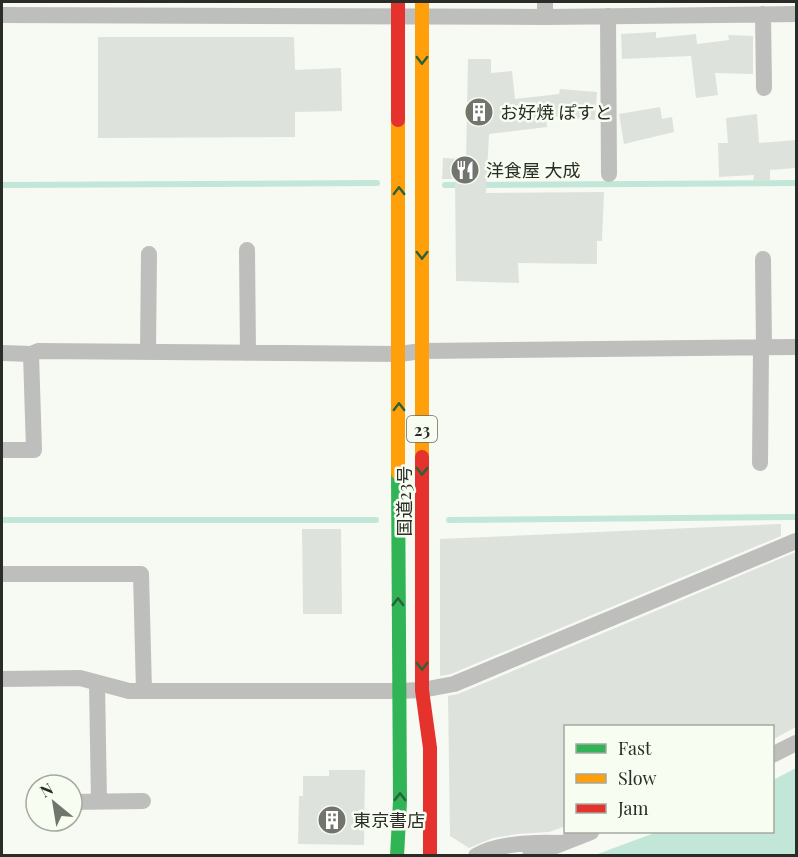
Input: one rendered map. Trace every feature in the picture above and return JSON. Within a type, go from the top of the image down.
[{"type":"highway","name":"国道23号","points":[[397,855],[400,801],[398,9]]},
{"type":"highway","name":"国道23号","points":[[422,9],[422,690],[430,748],[430,855]]},
{"type":"street","points":[[2,15],[33,8],[86,8],[99,16],[147,9],[545,9],[602,12],[714,8],[763,14],[796,14]]},
{"type":"street","points":[[602,12],[609,174]]},
{"type":"street","points":[[763,14],[764,88]]},
{"type":"street","points":[[247,250],[248,352]]},
{"type":"street","points":[[148,351],[149,254]]},
{"type":"street","points":[[760,463],[763,259]]},
{"type":"street","points":[[2,353],[148,351],[399,354],[422,351],[796,347]]},
{"type":"street","points":[[2,450],[34,450],[31,354]]},
{"type":"street","points":[[2,679],[80,678],[129,691],[422,690],[454,684],[796,541]]},
{"type":"street","points":[[2,574],[141,574],[144,691]]},
{"type":"street","points":[[97,683],[99,802]]},
{"type":"street","points":[[774,754],[796,743]]},
{"type":"street","points":[[84,802],[143,801]]},
{"type":"street","points":[[530,855],[586,833]]},
{"type":"street","points":[[476,855],[498,848],[538,842],[562,843]]},
{"type":"shaded area","points":[[796,768],[796,855],[595,855],[654,833],[774,833],[774,779]]},
{"type":"building","points":[[656,32],[656,38],[696,34],[697,44],[729,40],[728,35],[753,36],[753,74],[715,73],[718,95],[696,98],[691,56],[622,59],[621,34]]},
{"type":"building","points":[[98,37],[294,37],[295,70],[341,68],[342,111],[295,112],[295,137],[98,138]]},
{"type":"building","points":[[468,59],[491,59],[491,73],[512,71],[515,99],[559,94],[560,89],[597,92],[595,120],[546,116],[547,127],[489,134],[486,193],[604,192],[602,241],[597,241],[597,264],[518,263],[519,283],[456,281],[455,179],[442,179],[443,158],[466,159]]},
{"type":"building","points":[[660,107],[662,119],[672,117],[674,132],[624,144],[619,114]]},
{"type":"building","points":[[757,114],[759,143],[796,140],[796,168],[770,170],[770,181],[753,180],[754,175],[719,177],[718,143],[728,143],[726,118]]},
{"type":"building","points":[[781,524],[781,536],[451,674],[440,676],[440,539]]},
{"type":"building","points":[[302,529],[341,529],[342,614],[303,614]]},
{"type":"building","points":[[796,552],[796,727],[774,739],[774,725],[564,725],[564,827],[549,832],[493,838],[469,848],[450,836],[448,696],[458,694]]},
{"type":"building","name":"東京書店","points":[[329,770],[365,770],[364,845],[298,844],[299,796],[303,796],[303,776],[329,776]]},
{"type":"waterway","points":[[2,185],[377,183]]},
{"type":"waterway","points":[[479,185],[796,183]]},
{"type":"waterway","points":[[445,185],[463,185]]},
{"type":"waterway","points":[[449,520],[796,517]]},
{"type":"waterway","points":[[2,520],[376,520]]},
{"type":"traffic: fast","points":[[397,856],[400,801],[398,473]]},
{"type":"traffic: slow","points":[[422,2],[422,457]]},
{"type":"traffic: slow","points":[[398,120],[398,473]]},
{"type":"traffic: jam","points":[[398,2],[398,120]]},
{"type":"traffic: jam","points":[[422,457],[422,690],[430,748],[430,856]]},
{"type":"place","name":"お好焼 ぽすと","points":[[479,112]]},
{"type":"place","name":"洋食屋 大成","points":[[465,170]]},
{"type":"place","name":"東京書店","points":[[332,820]]}]
